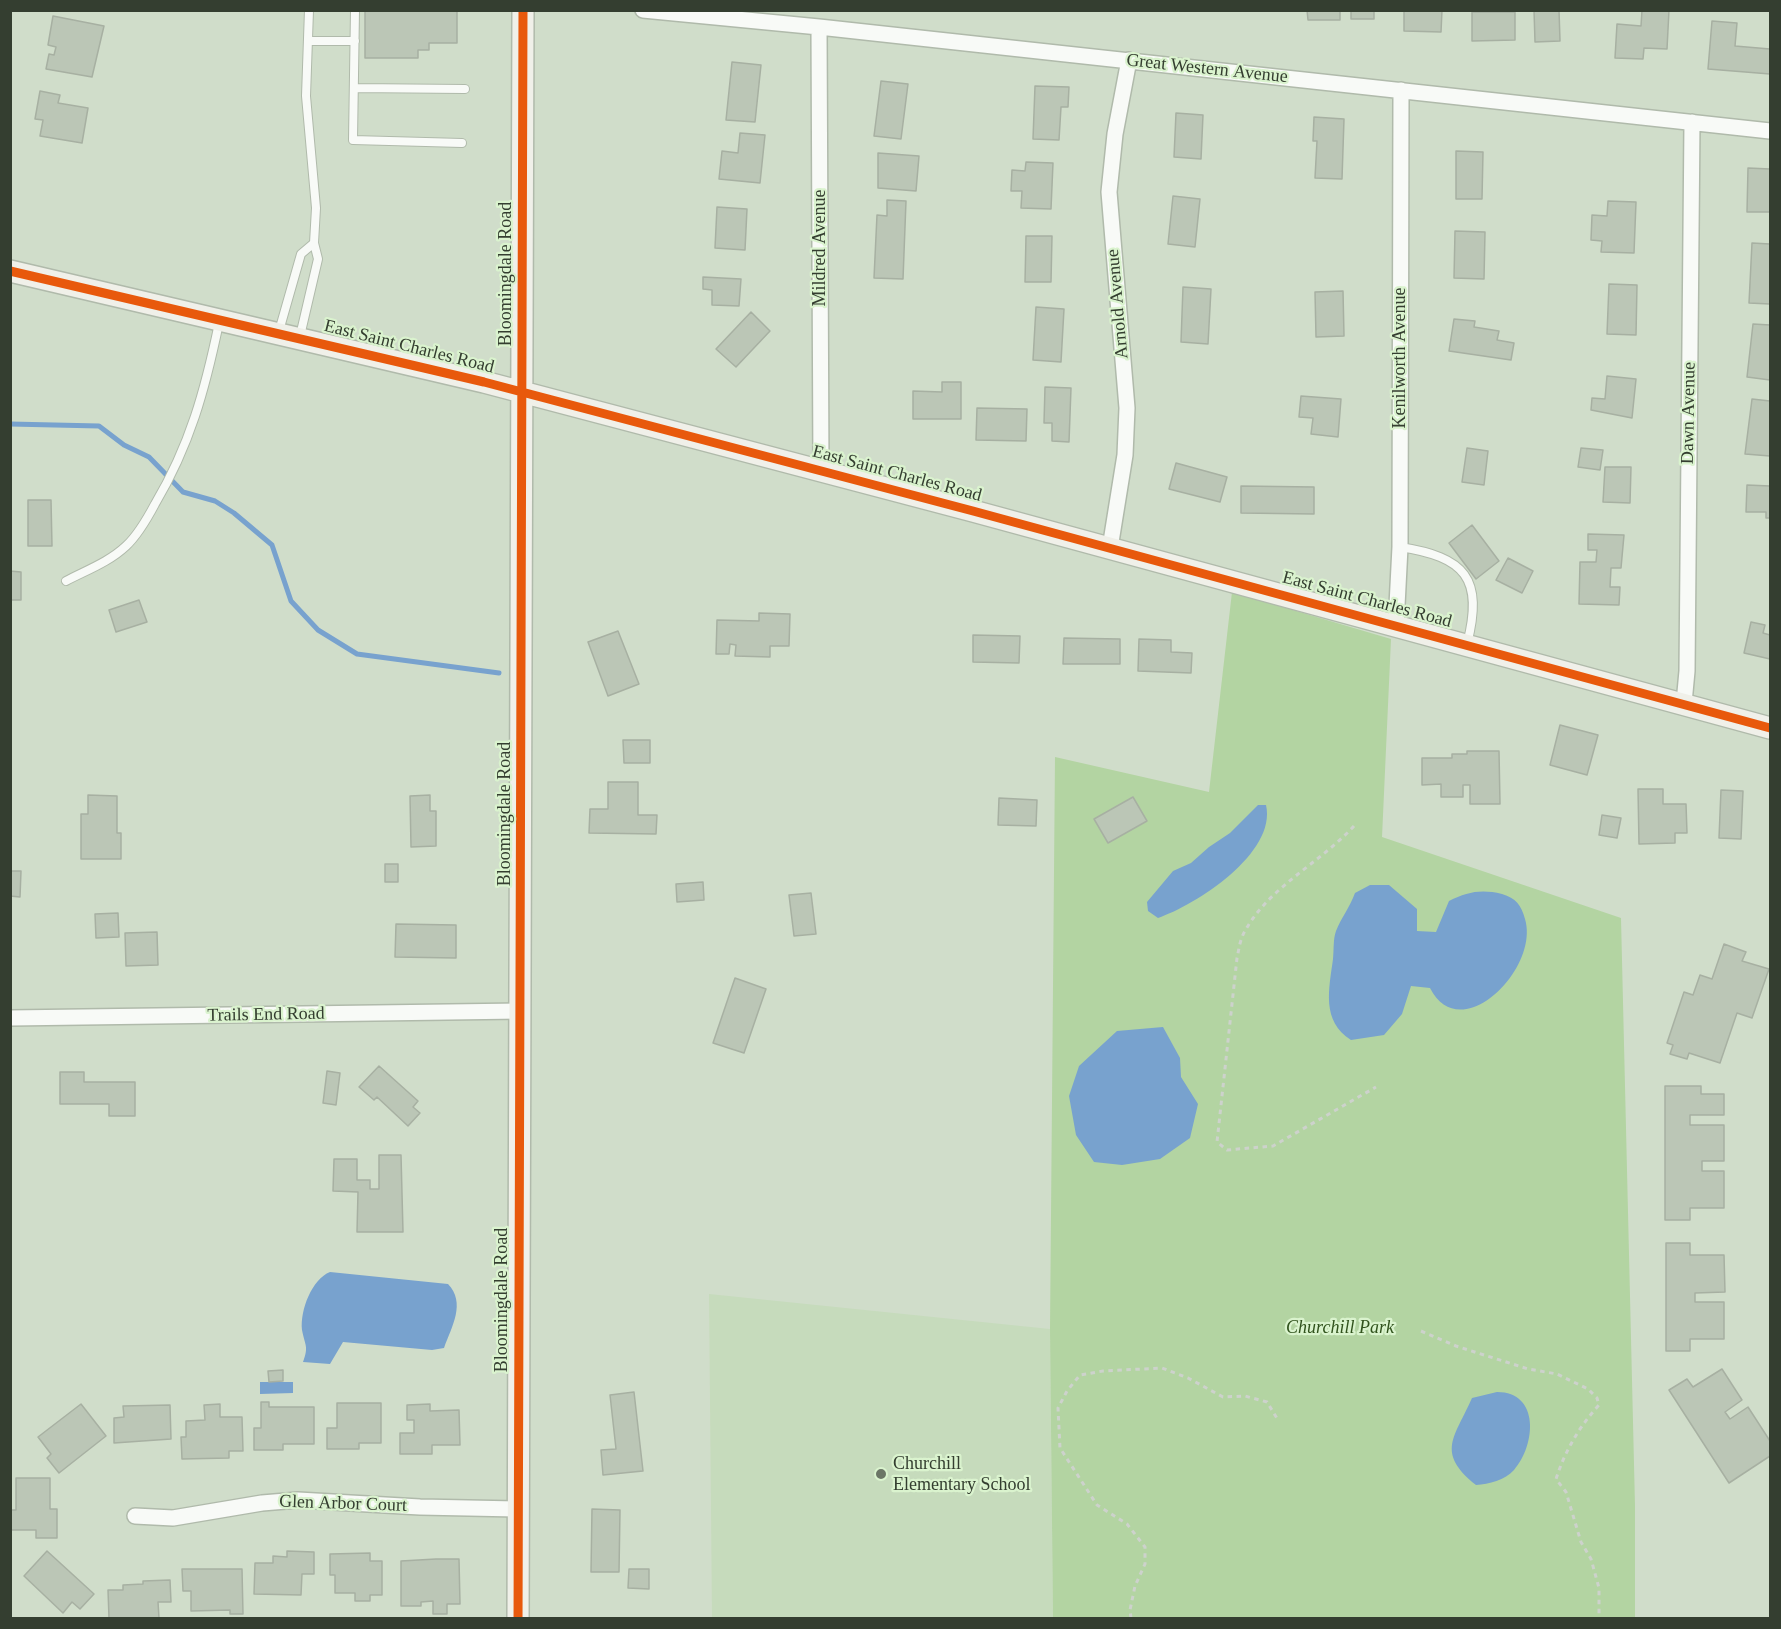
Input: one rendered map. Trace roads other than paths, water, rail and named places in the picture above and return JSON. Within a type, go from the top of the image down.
[{"type":"street","name":"Bloomingdale Road","points":[[518,1618],[523,10]]},
{"type":"street","name":"Great Western Avenue","points":[[643,10],[1129,60],[1770,131]]},
{"type":"street","name":"Mildred Avenue","points":[[819,27],[820,470]]},
{"type":"street","name":"Arnold Avenue","points":[[1110,548],[1125,455],[1126,408],[1110,192],[1115,134],[1129,60]]},
{"type":"street","name":"Kenilworth Avenue","points":[[1396,625],[1400,547],[1401,90]]},
{"type":"street","name":"Dawn Avenue","points":[[1684,703],[1687,671],[1692,122]]},
{"type":"street","name":"East Saint Charles Road","points":[[10,271],[300,337],[820,470],[1684,703],[1770,729]]},
{"type":"street","name":"Trails End Road","points":[[10,1018],[521,1011]]},
{"type":"street","name":"Glen Arbor Court","points":[[135,1516],[173,1518],[298,1500],[420,1507],[518,1509]]},
{"type":"lane","points":[[300,337],[318,259],[314,243],[316,208],[306,96],[309,10]]},
{"type":"lane","points":[[355,10],[353,140],[462,143]]},
{"type":"lane","points":[[308,41],[354,41]]},
{"type":"lane","points":[[354,88],[465,89]]},
{"type":"lane","points":[[279,332],[301,254],[314,243]]},
{"type":"lane","points":[[66,580],[111,559],[128,545],[174,471],[187,444],[200,403],[220,319]]},
{"type":"lane","points":[[1400,547],[1429,552],[1450,560],[1464,576],[1473,592],[1474,604],[1474,615],[1467,644]]},
{"type":"water","points":[[1258,805],[1266,805],[1266,823],[1259,841],[1247,858],[1230,875],[1192,902],[1174,911],[1158,918],[1148,911],[1147,902],[1173,871],[1191,863],[1230,833]]},
{"type":"water","points":[[1370,885],[1389,885],[1417,909],[1417,931],[1436,932],[1449,901],[1462,895],[1487,892],[1511,898],[1520,906],[1525,919],[1526,939],[1521,959],[1509,979],[1494,995],[1477,1006],[1460,1010],[1443,1004],[1430,988],[1411,986],[1402,1014],[1384,1035],[1351,1040],[1335,1024],[1329,1004],[1334,937],[1355,893]]},
{"type":"water","points":[[1163,1027],[1180,1058],[1181,1077],[1198,1104],[1190,1138],[1160,1159],[1122,1165],[1094,1162],[1076,1135],[1069,1096],[1079,1066],[1117,1031]]},
{"type":"water","points":[[330,1272],[448,1284],[453,1291],[457,1307],[454,1323],[444,1348],[432,1350],[343,1342],[330,1364],[303,1362],[306,1349],[302,1330],[305,1305],[318,1281]]},
{"type":"water","points":[[260,1382],[293,1382],[293,1393],[260,1394]]},
{"type":"water","points":[[1497,1392],[1511,1394],[1521,1401],[1527,1410],[1530,1434],[1527,1447],[1514,1470],[1496,1481],[1476,1485],[1456,1463],[1452,1453],[1452,1444],[1472,1398]]},
{"type":"waterway","points":[[10,424],[99,426],[124,445],[149,457],[183,492],[215,501],[234,513],[272,545],[291,601],[318,630],[357,654],[499,673]]},
{"type":"place","name":"Churchill Elementary School","points":[[881,1474]]},
{"type":"park label","name":"Churchill Park","points":[[1340,1328]]}]
